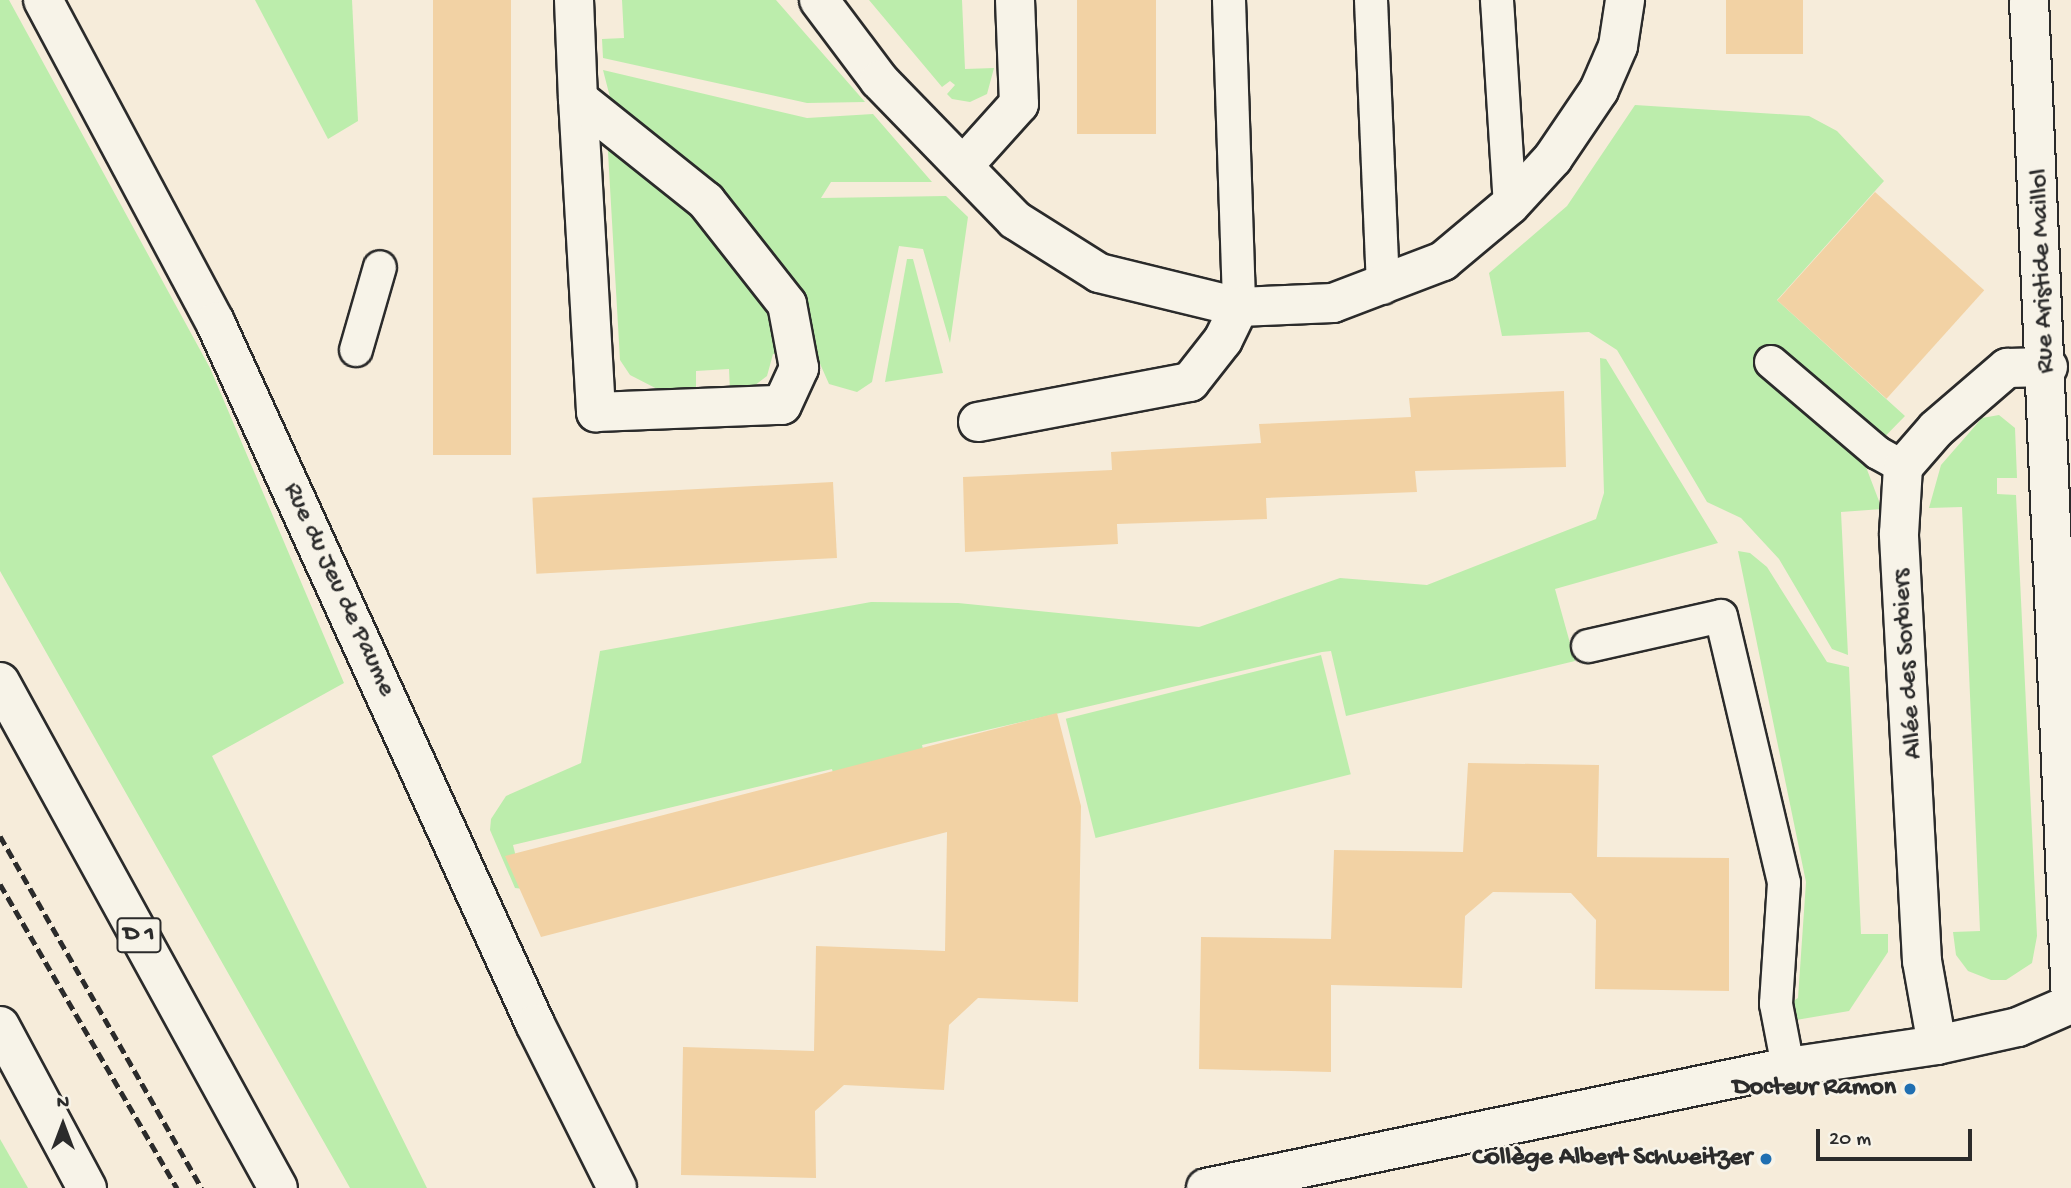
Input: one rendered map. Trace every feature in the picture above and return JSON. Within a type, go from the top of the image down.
[{"type":"main road","name":"Rue du Jeu de Paume","points":[[43,0],[215,322],[535,1024],[617,1188]]},
{"type":"main road","points":[[574,0],[578,99],[596,412],[782,405],[799,368],[787,304],[706,201],[578,99]]},
{"type":"main road","points":[[819,0],[879,80],[1015,220],[1099,273],[1239,307],[1334,303],[1383,288],[1443,261],[1510,205],[1553,158],[1599,90],[1618,46],[1625,0]]},
{"type":"main road","points":[[964,165],[1019,104],[1015,0]]},
{"type":"main road","name":"Rue Aristide Maillol","points":[[2040,3],[2048,367],[2071,1004]]},
{"type":"main road","points":[[978,422],[1190,382],[1223,340],[1239,307]]},
{"type":"main road","points":[[1903,467],[2007,368],[2048,367]]},
{"type":"main road","name":"Allée des Sorbiers","points":[[1903,467],[1899,534],[1922,961],[1937,1045]]},
{"type":"main road","name":"D 1","points":[[0,682],[278,1188]]},
{"type":"main road","points":[[1206,1188],[1788,1067],[1937,1045],[2018,1027],[2071,1004]]},
{"type":"main road","points":[[0,1026],[87,1188]]},
{"type":"lane","points":[[1229,0],[1239,307]]},
{"type":"lane","points":[[1371,0],[1383,288]]},
{"type":"lane","points":[[1497,0],[1510,205]]},
{"type":"lane","points":[[356,350],[380,267]]},
{"type":"lane","points":[[1770,362],[1878,453],[1903,467]]},
{"type":"lane","points":[[1588,646],[1721,615],[1784,883],[1776,1004],[1788,1067]]},
{"type":"green space","points":[[0,0],[9,0],[210,368],[344,683],[212,756],[427,1188],[350,1188],[0,571]]},
{"type":"green space","points":[[255,0],[352,0],[358,121],[328,139]]},
{"type":"green space","points":[[622,0],[776,0],[865,102],[807,103],[603,58],[602,39],[624,38]]},
{"type":"green space","points":[[869,0],[962,0],[965,69],[994,68],[987,94],[970,102],[952,99],[947,94],[955,85],[950,81],[942,87]]},
{"type":"green space","points":[[603,70],[807,118],[873,114],[932,182],[831,182],[821,198],[946,196],[968,217],[950,343],[923,249],[899,246],[872,382],[857,392],[829,384],[797,312],[612,105]]},
{"type":"green space","points":[[1635,105],[1809,116],[1837,131],[1884,181],[1777,300],[1905,416],[1863,459],[1882,509],[1841,512],[1848,655],[1832,649],[1779,559],[1741,518],[1707,502],[1617,350],[1589,332],[1502,336],[1489,273],[1567,206]]},
{"type":"green space","points":[[607,135],[701,220],[769,314],[782,354],[773,354],[767,376],[750,389],[730,392],[729,369],[696,371],[696,394],[667,394],[630,375],[620,360]]},
{"type":"green space","points":[[907,259],[913,259],[943,373],[885,382]]},
{"type":"green space","points":[[1600,358],[1606,359],[1718,543],[1555,589],[1575,661],[1346,716],[1331,651],[1322,652],[922,745],[932,786],[842,809],[832,769],[513,845],[524,889],[515,888],[490,830],[491,819],[506,796],[581,763],[600,651],[871,602],[958,603],[1199,627],[1340,578],[1427,585],[1596,519],[1604,493]]},
{"type":"green space","points":[[1999,415],[2015,428],[2017,478],[1997,478],[1997,494],[2016,495],[2037,936],[2032,963],[2006,980],[1991,980],[1968,971],[1956,955],[1953,932],[1980,931],[1962,507],[1929,508],[1941,465],[1982,418]]},
{"type":"green space","points":[[1738,551],[1750,553],[1767,567],[1827,662],[1849,667],[1861,934],[1888,934],[1888,952],[1849,1011],[1796,1020],[1792,1002],[1798,998],[1806,882]]},
{"type":"green space","points":[[1321,655],[1351,774],[1096,838],[1066,719]]},
{"type":"green space","points":[[0,1139],[28,1188],[0,1188]]},
{"type":"building","points":[[433,0],[511,0],[511,455],[433,455]]},
{"type":"building","points":[[1077,0],[1156,0],[1156,134],[1077,134]]},
{"type":"building","points":[[1726,0],[1803,0],[1803,54],[1726,54]]},
{"type":"building","points":[[1875,192],[1984,290],[1887,399],[1777,300]]},
{"type":"building","points":[[1564,391],[1566,467],[1415,471],[1417,492],[1266,498],[1267,519],[1117,524],[1118,544],[965,552],[963,477],[1112,470],[1111,452],[1261,443],[1259,424],[1411,417],[1409,398]]},
{"type":"building","points":[[833,482],[837,558],[536,574],[532,498]]},
{"type":"building","points":[[1057,713],[1081,806],[1078,1002],[978,998],[949,1025],[944,1090],[844,1085],[815,1111],[816,1178],[681,1175],[683,1047],[814,1051],[816,946],[945,951],[947,832],[541,937],[505,856]]},
{"type":"building","points":[[1468,763],[1599,765],[1597,857],[1729,858],[1729,991],[1595,989],[1596,920],[1571,893],[1493,892],[1465,916],[1462,988],[1331,985],[1331,1072],[1199,1069],[1201,937],[1331,939],[1334,850],[1463,852]]},
{"type":"railway","points":[[0,836],[202,1188]]},
{"type":"railway","points":[[0,884],[177,1188]]},
{"type":"place","name":"Docteur Ramon","points":[[1910,1089]]},
{"type":"place","name":"Collège Albert Schweitzer","points":[[1766,1159]]}]
